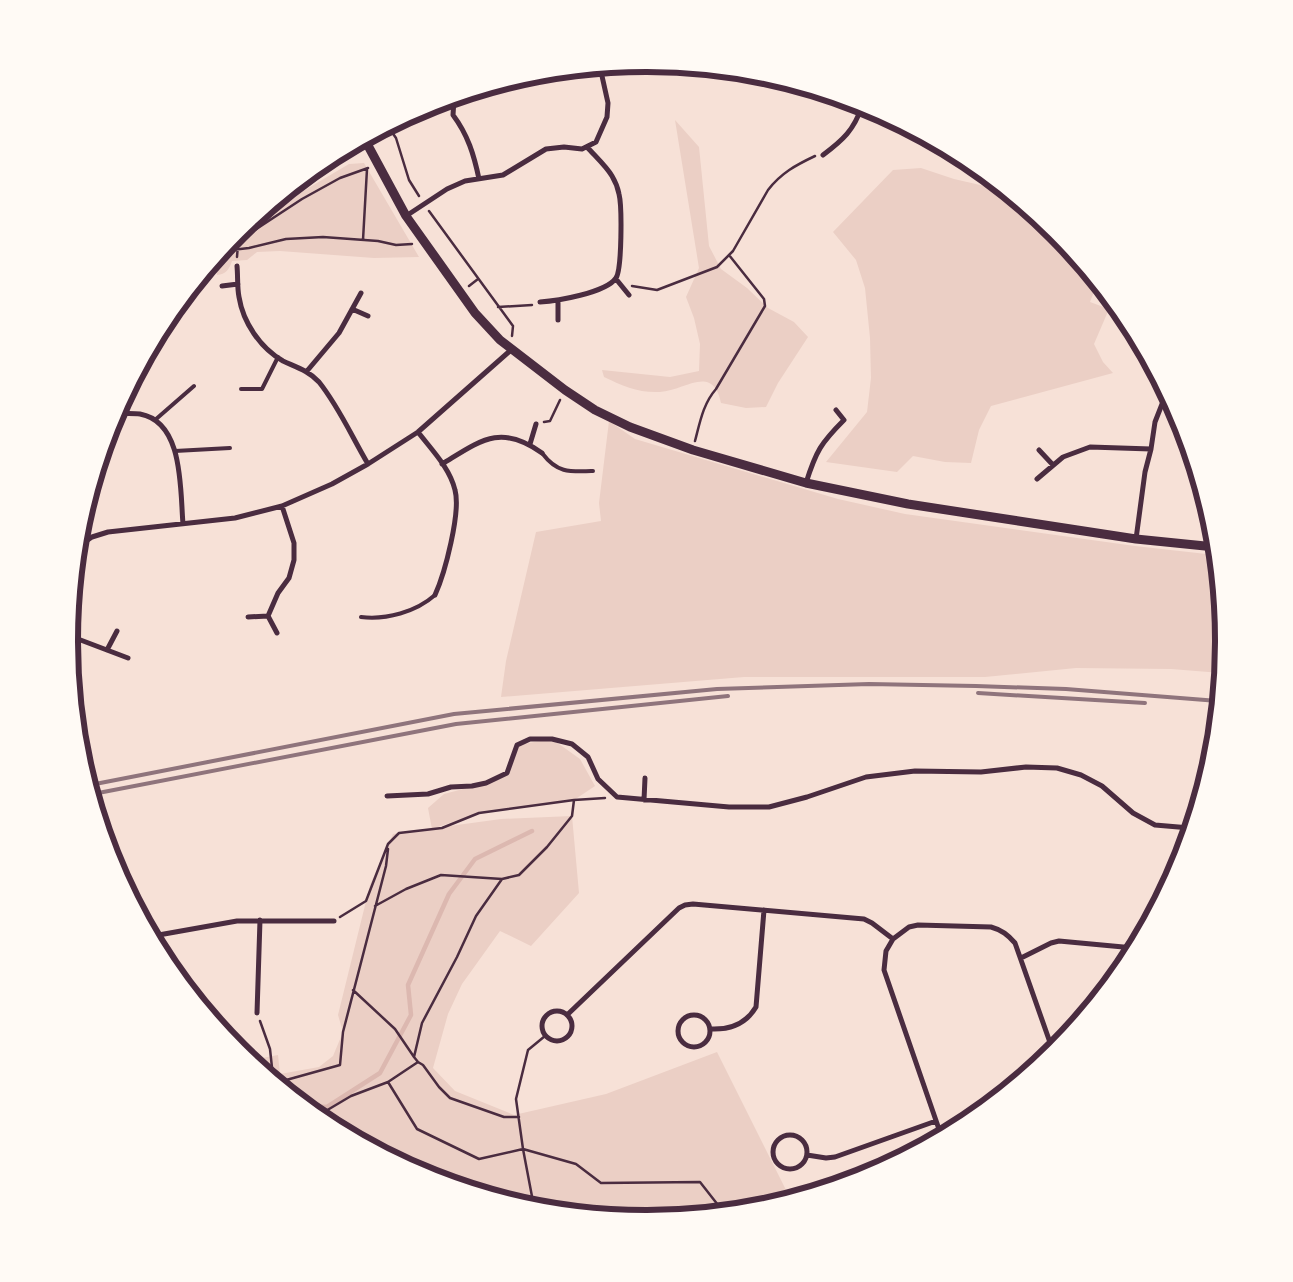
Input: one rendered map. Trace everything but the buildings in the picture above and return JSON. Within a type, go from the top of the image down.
[{"type":"street","points":[[406,216],[465,181],[503,175],[546,149],[564,147],[582,149],[596,142],[608,117],[608,103],[602,75]]},
{"type":"street","points":[[453,107],[453,115],[463,128],[473,151],[479,179]]},
{"type":"street","points":[[823,155],[844,139],[858,120],[860,114]]},
{"type":"street","points":[[368,146],[406,216],[475,312],[512,350],[565,390],[595,410],[630,427],[693,450],[806,483],[908,504],[1136,539],[1207,546]]},
{"type":"street","points":[[540,302],[558,301],[583,295],[608,285],[616,279],[621,262],[620,195],[611,175],[587,147]]},
{"type":"street","points":[[237,266],[239,297],[244,314],[253,332],[271,353],[307,371],[318,381],[330,398],[368,464]]},
{"type":"street","points":[[616,279],[629,295]]},
{"type":"street","points":[[222,286],[238,284]]},
{"type":"street","points":[[307,371],[339,332],[361,293]]},
{"type":"street","points":[[558,301],[558,320]]},
{"type":"street","points":[[352,309],[368,316]]},
{"type":"street","points":[[87,540],[108,532],[235,518],[282,506],[332,484],[368,464],[418,432],[512,350]]},
{"type":"street","points":[[1136,539],[1145,472],[1155,422],[1162,403]]},
{"type":"street","points":[[806,483],[814,457],[821,444],[844,420],[836,410]]},
{"type":"street","points":[[125,414],[141,414],[154,420],[168,434],[175,451],[183,524]]},
{"type":"street","points":[[530,444],[536,424]]},
{"type":"street","points":[[418,432],[442,464],[451,478],[456,491],[456,523],[435,594]]},
{"type":"street","points":[[442,464],[481,440],[499,436],[530,444],[542,453]]},
{"type":"street","points":[[1038,479],[1063,456],[1090,447],[1151,449]]},
{"type":"street","points":[[1039,450],[1053,465]]},
{"type":"street","points":[[268,616],[278,592],[288,578],[294,560],[294,543],[282,506]]},
{"type":"street","points":[[248,617],[268,616]]},
{"type":"street","points":[[268,616],[277,633]]},
{"type":"street","points":[[107,650],[117,631]]},
{"type":"street","points":[[78,639],[128,658]]},
{"type":"street","points":[[387,796],[428,794],[450,787],[486,783],[507,773],[517,745],[530,739],[552,739],[572,744],[588,757],[598,779],[617,797],[729,807],[769,807],[807,797],[866,777],[915,771],[981,772],[1026,767],[1057,768],[1081,775],[1102,786],[1133,813],[1155,826],[1184,828]]},
{"type":"street","points":[[644,800],[645,778]]},
{"type":"street","points":[[567,1015],[679,908],[685,905],[693,904],[864,920],[872,923],[893,939]]},
{"type":"street","points":[[710,1029],[722,1030],[733,1027],[751,1015],[756,1007],[764,910]]},
{"type":"street","points":[[257,1013],[260,920]]},
{"type":"street","points":[[160,935],[223,922],[260,920],[334,921]]},
{"type":"street","points":[[939,1128],[884,970],[886,951],[893,939],[909,927],[918,924],[991,927],[1008,935],[1015,943],[1021,958],[1050,1041]]},
{"type":"street","points":[[1021,958],[1051,942],[1059,941],[1125,947]]},
{"type":"street","points":[[554,1011],[567,1015],[572,1024],[572,1029],[566,1038],[554,1041],[545,1036],[542,1026],[545,1016],[554,1011]]},
{"type":"street","points":[[692,1015],[706,1019],[710,1029],[707,1040],[703,1044],[693,1047],[683,1042],[678,1030],[682,1020],[692,1015]]},
{"type":"street","points":[[807,1155],[835,1157],[936,1121]]},
{"type":"street","points":[[793,1135],[802,1139],[807,1155],[801,1165],[796,1168],[787,1169],[777,1163],[774,1158],[774,1147],[781,1138],[793,1135]]},
{"type":"lane","points":[[241,389],[262,389],[278,357]]},
{"type":"lane","points":[[154,420],[194,386]]},
{"type":"lane","points":[[175,451],[230,448]]},
{"type":"lane","points":[[542,453],[548,461],[558,468],[573,472],[593,471]]},
{"type":"lane","points":[[360,617],[372,619],[394,616],[427,602],[435,594]]},
{"type":"path","points":[[391,133],[399,146],[409,180],[424,204],[513,326],[512,350]]},
{"type":"path","points":[[623,288],[635,285],[657,290],[717,267],[729,255],[744,234],[775,181],[790,168],[820,154],[823,155]]},
{"type":"path","points":[[255,230],[302,199],[340,178],[367,169],[378,162]]},
{"type":"path","points":[[363,240],[367,169]]},
{"type":"path","points":[[237,266],[236,250],[286,239],[323,237],[396,245],[412,244],[422,238]]},
{"type":"path","points":[[693,450],[703,410],[708,399],[716,389],[764,306],[764,298],[729,255]]},
{"type":"path","points":[[498,307],[533,305],[540,302]]},
{"type":"path","points":[[536,424],[550,421],[565,390]]},
{"type":"path","points":[[334,921],[366,901],[388,844],[399,833],[442,828],[478,813],[574,800],[617,797]]},
{"type":"path","points":[[375,906],[406,888],[441,875],[502,879],[519,874],[547,847],[572,816],[574,800]]},
{"type":"path","points":[[286,1080],[340,1065],[343,1032],[386,866],[388,844]]},
{"type":"path","points":[[414,1057],[422,1023],[457,957],[476,916],[502,879]]},
{"type":"path","points":[[353,990],[395,1029],[414,1057],[450,1098],[504,1118],[519,1117]]},
{"type":"path","points":[[257,1013],[270,1049],[271,1067]]},
{"type":"path","points":[[532,1198],[516,1099],[528,1050],[545,1036]]},
{"type":"path","points":[[327,1111],[351,1096],[388,1082],[418,1062]]},
{"type":"path","points":[[388,1082],[417,1129],[479,1159],[523,1149],[576,1164],[601,1183],[700,1182],[719,1205]]},
{"type":"shaded area","points":[[675,120],[699,147],[709,246],[721,269],[747,288],[768,308],[794,322],[808,337],[778,383],[766,407],[746,408],[721,403],[717,391],[711,384],[705,382],[696,382],[669,391],[652,392],[631,388],[604,377],[602,370],[670,377],[699,371],[700,344],[694,318],[686,297],[699,268]]},
{"type":"shaded area","points":[[364,163],[419,257],[374,258],[280,251],[257,252],[247,260],[232,261],[225,273],[217,275],[216,269],[219,266],[245,239],[289,200],[349,164]]},
{"type":"shaded area","points":[[921,168],[954,179],[989,187],[1048,239],[1074,266],[1094,291],[1090,302],[1109,310],[1094,344],[1103,362],[1113,373],[991,406],[979,430],[971,463],[945,462],[913,456],[897,472],[826,462],[867,412],[871,378],[870,338],[865,288],[856,260],[833,232],[893,170]]},
{"type":"shaded area","points":[[609,421],[635,439],[838,499],[905,514],[1208,554],[1214,604],[1214,672],[1171,669],[1076,668],[985,677],[744,677],[501,697],[506,661],[536,532],[601,521],[599,503]]},
{"type":"shaded area","points":[[552,739],[580,759],[595,786],[574,800],[479,813],[435,828],[501,819],[572,816],[579,893],[531,946],[500,931],[462,984],[448,1014],[433,1068],[455,1091],[514,1115],[606,1094],[717,1052],[787,1192],[721,1205],[646,1210],[572,1205],[499,1190],[429,1166],[395,1151],[362,1133],[300,1092],[261,1058],[278,1055],[280,1074],[319,1067],[333,1056],[343,1032],[338,1015],[370,885],[393,834],[432,829],[428,808],[444,794],[486,783],[507,773],[517,745]]},
{"type":"waterway","points":[[321,1107],[327,1107],[380,1073],[411,1015],[408,985],[449,894],[475,859],[532,831]]},
{"type":"railway","points":[[96,784],[454,714],[717,689],[869,684],[976,686],[1066,689],[1212,700]]},
{"type":"railway","points":[[978,693],[1145,703]]},
{"type":"railway","points":[[99,793],[456,724],[728,696]]}]
